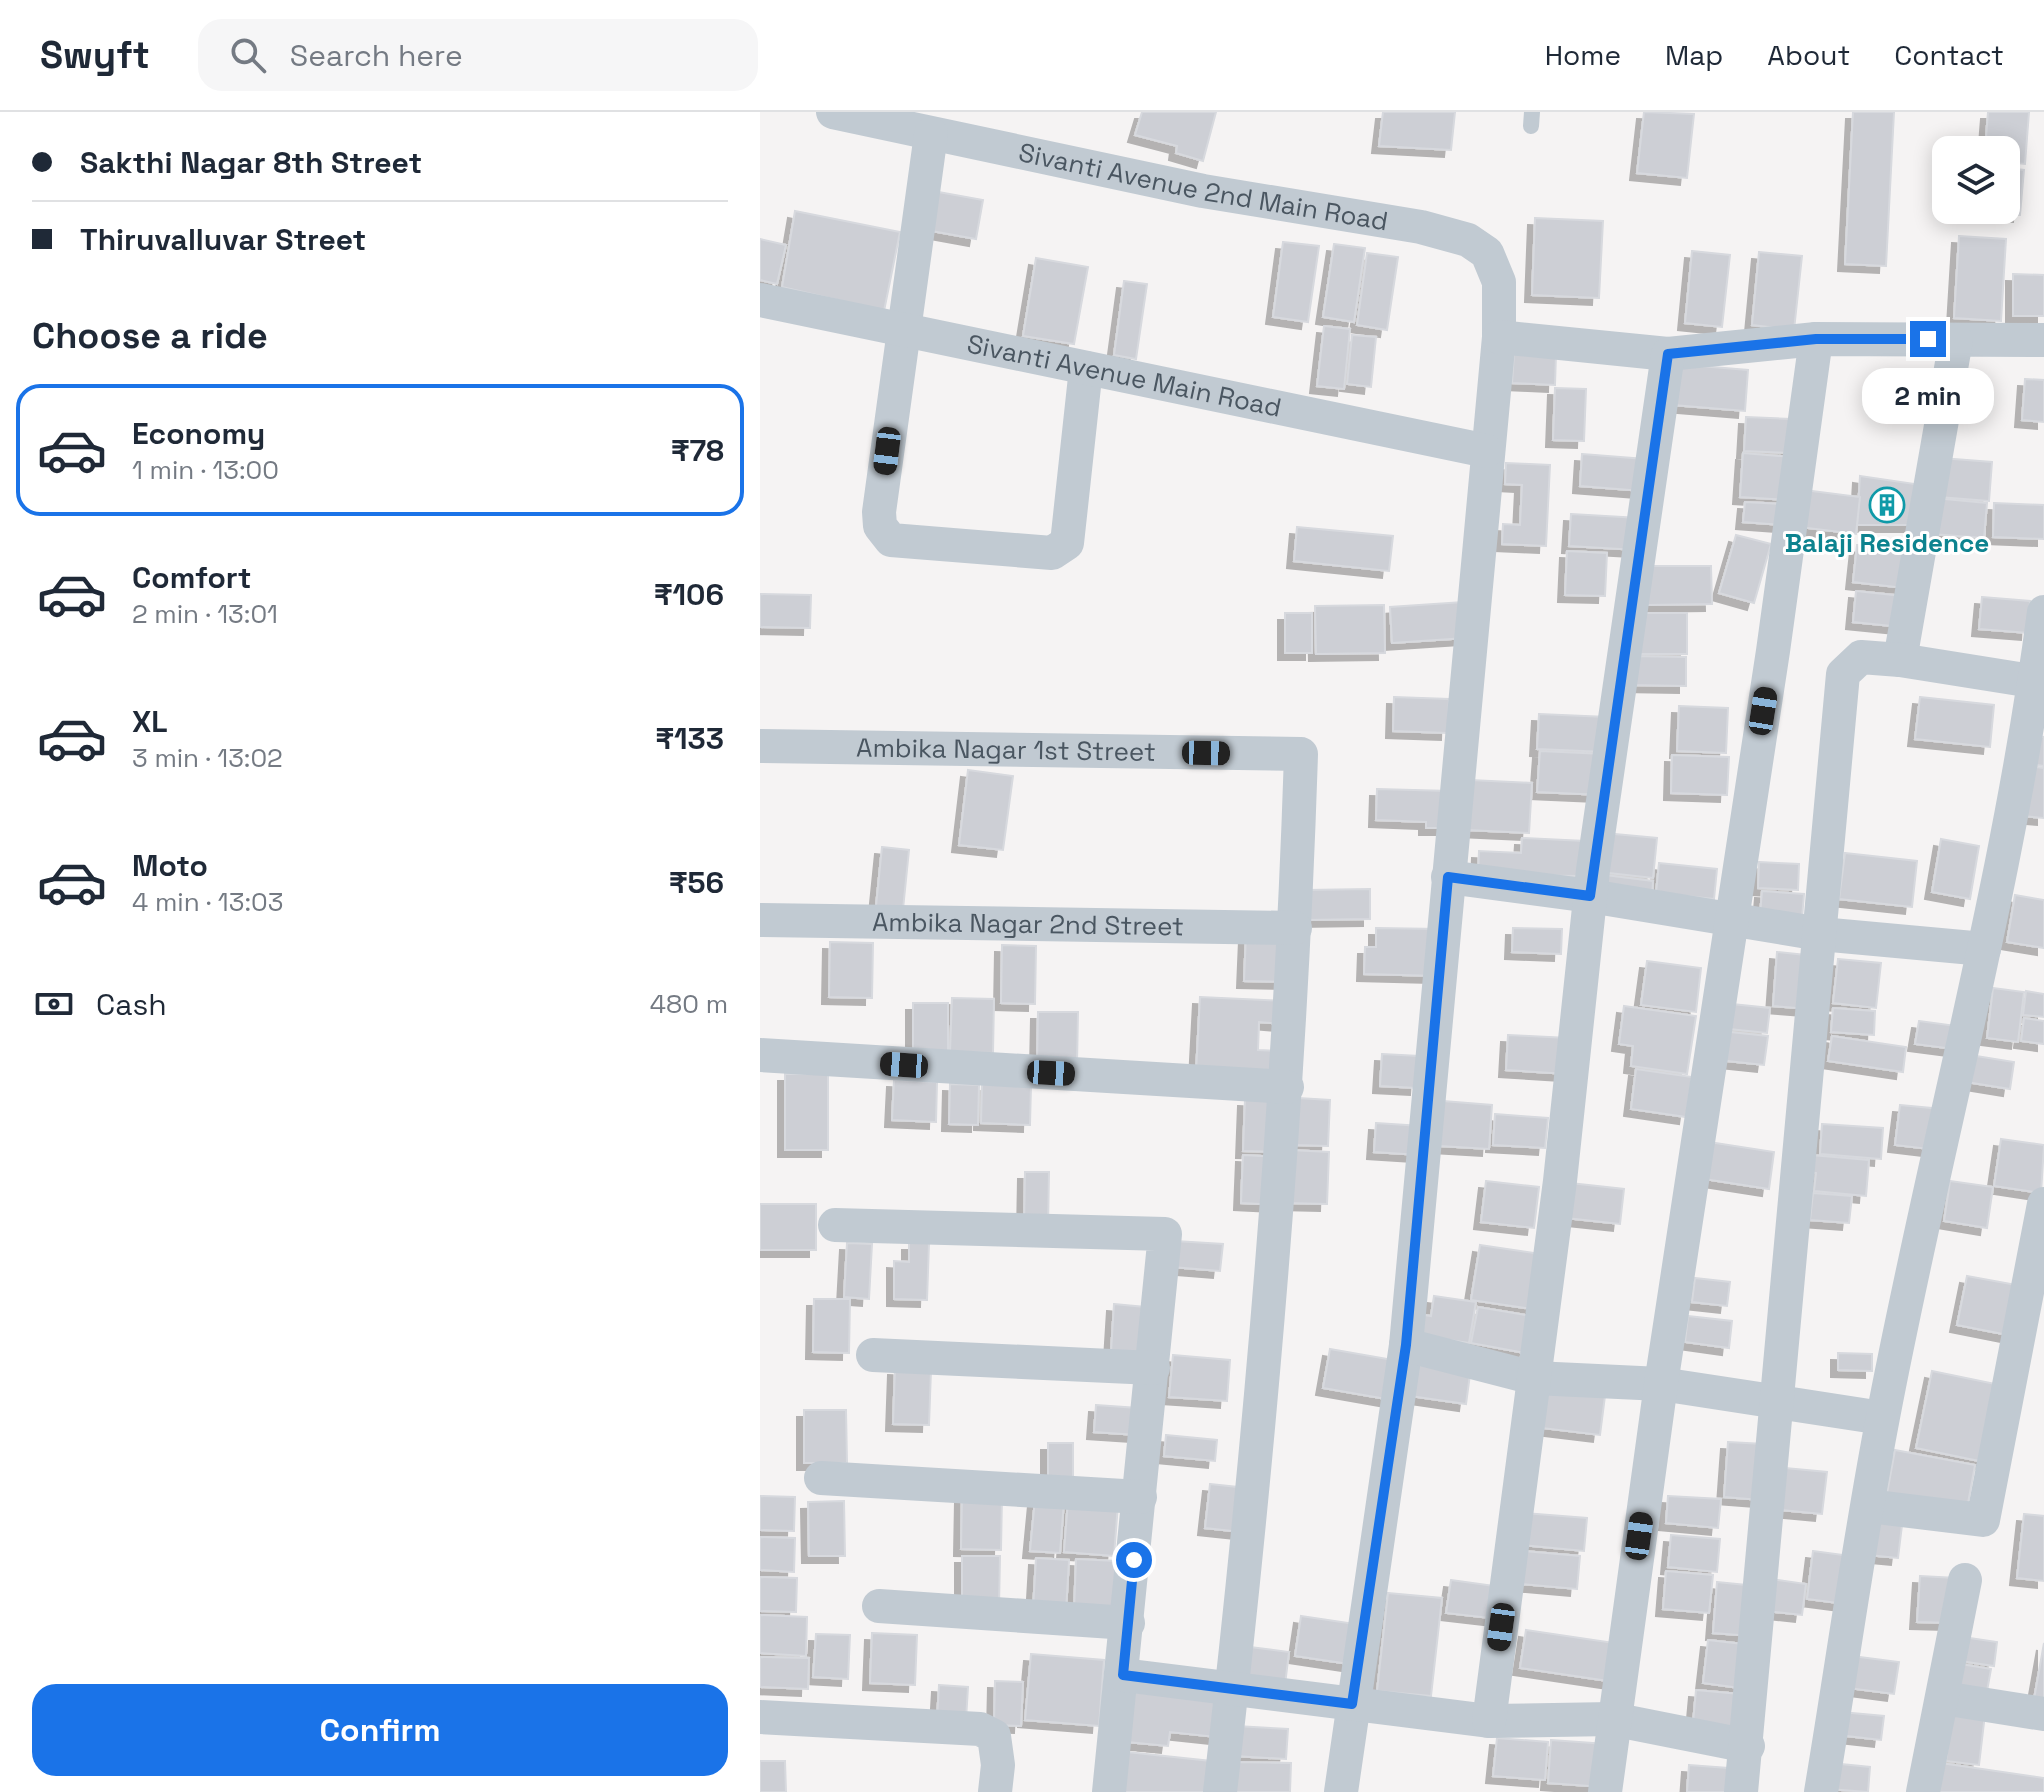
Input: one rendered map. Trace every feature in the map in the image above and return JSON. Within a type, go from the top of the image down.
[{"type":"street","name":"Sivanti Avenue 2nd Main Road","points":[[833,112],[1203,191],[1421,227],[1468,240],[1487,253],[1499,282],[1499,337],[1406,1345],[1341,1792]]},
{"type":"street","points":[[931,134],[879,512],[880,526],[891,540],[1052,553],[1061,550],[1067,543],[1086,368]]},
{"type":"street","name":"Sivanti Avenue Main Road","points":[[760,300],[1487,451]]},
{"type":"street","points":[[1499,337],[1668,354],[1816,339],[2044,340]]},
{"type":"street","points":[[1605,1792],[1612,1719],[1816,339]]},
{"type":"street","points":[[1900,660],[1956,340]]},
{"type":"street","points":[[1489,1721],[1560,1181],[1590,896],[1668,354]]},
{"type":"street","points":[[1821,1792],[1882,1418],[2040,682],[2044,612]]},
{"type":"street","points":[[1741,1792],[1748,1746],[1839,688],[1843,674],[1861,657],[1900,660],[2040,682]]},
{"type":"street","name":"Ambika Nagar 1st Street","points":[[760,746],[1301,754],[1295,928]]},
{"type":"street","points":[[1448,877],[1590,896],[1820,934],[1984,949]]},
{"type":"street","name":"Ambika Nagar 2nd Street","points":[[760,920],[1295,928]]},
{"type":"street","points":[[1220,1792],[1278,1223],[1295,928]]},
{"type":"street","points":[[760,1055],[1287,1087]]},
{"type":"street","points":[[1869,1506],[1983,1520],[2034,1306],[2044,1204]]},
{"type":"street","points":[[835,1225],[1165,1234],[1109,1792]]},
{"type":"street","points":[[1406,1345],[1534,1378],[1661,1384],[1882,1418]]},
{"type":"street","points":[[873,1355],[1153,1368]]},
{"type":"street","points":[[821,1478],[1140,1497]]},
{"type":"street","points":[[1923,1792],[1965,1580]]},
{"type":"street","points":[[879,1606],[1128,1623]]},
{"type":"street","points":[[1123,1675],[1489,1721],[1612,1719],[1748,1746]]},
{"type":"street","points":[[1943,1698],[2044,1714]]},
{"type":"street","points":[[760,1717],[970,1727],[994,1736],[998,1765],[995,1792]]},
{"type":"building","points":[[1142,112],[1216,112],[1203,161],[1176,153],[1177,146],[1135,135]]},
{"type":"building","points":[[1383,112],[1455,112],[1451,150],[1379,146]]},
{"type":"building","points":[[1644,112],[1694,114],[1687,178],[1637,173]]},
{"type":"building","points":[[1853,112],[1894,112],[1886,266],[1845,264]]},
{"type":"building","points":[[1988,112],[2029,112],[2025,164],[2020,163],[2020,136],[1986,136]]},
{"type":"building","points":[[2020,170],[2024,170],[2020,215]]},
{"type":"building","points":[[933,191],[983,200],[976,239],[926,230]]},
{"type":"building","points":[[795,211],[900,232],[884,311],[782,287]]},
{"type":"building","points":[[1535,218],[1603,221],[1599,298],[1532,295]]},
{"type":"building","points":[[1959,236],[2006,239],[2001,321],[1954,318]]},
{"type":"building","points":[[760,239],[786,245],[777,284],[760,280]]},
{"type":"building","points":[[1283,242],[1319,246],[1308,322],[1273,317]]},
{"type":"building","points":[[1334,244],[1365,248],[1354,322],[1323,317]]},
{"type":"building","points":[[1692,251],[1730,255],[1722,327],[1685,323]]},
{"type":"building","points":[[1759,252],[1802,256],[1794,330],[1752,325]]},
{"type":"building","points":[[1367,253],[1398,257],[1387,330],[1357,325]]},
{"type":"building","points":[[1036,258],[1088,267],[1074,344],[1023,336]]},
{"type":"building","points":[[2013,274],[2044,275],[2044,316],[2013,316]]},
{"type":"building","points":[[1124,281],[1147,284],[1136,359],[1114,355]]},
{"type":"building","points":[[1324,326],[1350,329],[1344,389],[1317,386]]},
{"type":"building","points":[[1352,335],[1376,337],[1371,387],[1347,384]]},
{"type":"building","points":[[1514,353],[1556,354],[1555,385],[1512,383]]},
{"type":"building","points":[[1676,364],[1748,370],[1745,411],[1673,405]]},
{"type":"building","points":[[2025,379],[2044,380],[2044,422],[2022,420]]},
{"type":"building","points":[[1555,388],[1586,389],[1584,441],[1553,440]]},
{"type":"building","points":[[1746,417],[1792,419],[1790,453],[1744,451]]},
{"type":"building","points":[[1743,453],[1792,457],[1788,500],[1740,497]]},
{"type":"building","points":[[1582,454],[1645,459],[1642,491],[1580,486]]},
{"type":"building","points":[[1941,458],[1992,462],[1989,501],[1938,497]]},
{"type":"building","points":[[1506,463],[1550,465],[1546,546],[1502,544],[1503,524],[1520,525],[1522,485],[1505,484]]},
{"type":"building","name":"Balaji Residence","points":[[1860,476],[1915,484],[1915,525],[1857,525]]},
{"type":"building","points":[[1804,490],[1860,497],[1856,534],[1799,527]]},
{"type":"building","points":[[1934,498],[1987,503],[1984,538],[1931,534]]},
{"type":"building","points":[[1745,502],[1783,504],[1782,525],[1743,522]]},
{"type":"building","points":[[1994,503],[2044,505],[2044,539],[1993,537]]},
{"type":"building","points":[[1571,514],[1639,518],[1637,550],[1569,546]]},
{"type":"building","points":[[1297,527],[1393,536],[1389,571],[1294,561]]},
{"type":"building","points":[[1736,535],[1771,544],[1754,603],[1719,593]]},
{"type":"building","points":[[1857,545],[1908,551],[1904,588],[1853,582]]},
{"type":"building","points":[[1567,551],[1607,553],[1605,596],[1565,595]]},
{"type":"building","points":[[1652,566],[1711,566],[1712,604],[1647,605]]},
{"type":"building","points":[[1856,591],[1903,596],[1901,627],[1853,622]]},
{"type":"building","points":[[760,594],[811,595],[810,628],[760,627]]},
{"type":"building","points":[[1982,597],[2030,601],[2028,633],[1979,629]]},
{"type":"building","points":[[1463,602],[1466,638],[1392,643],[1390,607]]},
{"type":"building","points":[[1384,605],[1385,653],[1316,654],[1315,606]]},
{"type":"building","points":[[1285,613],[1312,613],[1312,653],[1285,653]]},
{"type":"building","points":[[1638,613],[1687,613],[1687,654],[1637,654]]},
{"type":"building","points":[[1631,656],[1686,657],[1686,686],[1630,685]]},
{"type":"building","points":[[1394,697],[1449,699],[1448,733],[1393,731]]},
{"type":"building","points":[[1920,697],[1994,705],[1990,747],[1915,739]]},
{"type":"building","points":[[1679,706],[1728,708],[1726,753],[1677,751]]},
{"type":"building","points":[[1539,714],[1607,717],[1606,752],[1537,749]]},
{"type":"building","points":[[2032,736],[2044,737],[2044,766],[2028,764]]},
{"type":"building","points":[[1540,751],[1604,754],[1602,795],[1537,792]]},
{"type":"building","points":[[1672,755],[1729,757],[1727,795],[1671,793]]},
{"type":"building","points":[[2028,766],[2044,768],[2044,818],[2022,816]]},
{"type":"building","points":[[968,770],[1013,776],[1003,850],[959,845]]},
{"type":"building","points":[[1470,780],[1532,783],[1529,833],[1467,830]]},
{"type":"building","points":[[1377,789],[1450,791],[1448,828],[1426,828],[1426,822],[1376,820]]},
{"type":"building","points":[[1604,833],[1657,838],[1653,878],[1600,872]]},
{"type":"building","points":[[1522,838],[1585,841],[1583,876],[1478,875],[1479,851],[1521,853]]},
{"type":"building","points":[[1941,839],[1979,846],[1970,899],[1932,892]]},
{"type":"building","points":[[882,847],[909,850],[902,919],[875,916]]},
{"type":"building","points":[[1845,853],[1917,861],[1912,907],[1839,899]]},
{"type":"building","points":[[1759,862],[1799,864],[1798,890],[1758,888]]},
{"type":"building","points":[[1659,863],[1717,869],[1714,899],[1656,893]]},
{"type":"building","points":[[1605,875],[1653,881],[1652,899],[1603,892]]},
{"type":"building","points":[[1370,889],[1370,919],[1306,920],[1306,890]]},
{"type":"building","points":[[1762,891],[1804,894],[1802,918],[1760,915]]},
{"type":"building","points":[[2015,895],[2044,900],[2044,948],[2007,942]]},
{"type":"building","points":[[1376,928],[1439,929],[1438,976],[1364,974],[1365,947],[1376,947]]},
{"type":"building","points":[[1513,928],[1562,929],[1561,954],[1512,952]]},
{"type":"building","points":[[1246,934],[1290,936],[1289,982],[1244,981]]},
{"type":"building","points":[[830,942],[873,943],[872,998],[829,997]]},
{"type":"building","points":[[1002,945],[1036,946],[1035,1004],[1001,1003]]},
{"type":"building","points":[[1777,952],[1815,956],[1809,1009],[1773,1006]]},
{"type":"building","points":[[1838,959],[1881,963],[1876,1008],[1833,1003]]},
{"type":"building","points":[[1647,961],[1701,968],[1696,1012],[1641,1005]]},
{"type":"building","points":[[1993,988],[2024,992],[2018,1042],[1987,1038]]},
{"type":"building","points":[[2026,991],[2044,994],[2044,1017],[2023,1015]]},
{"type":"building","points":[[1200,997],[1284,1001],[1283,1024],[1259,1022],[1258,1050],[1281,1051],[1280,1076],[1196,1072]]},
{"type":"building","points":[[952,998],[994,999],[993,1053],[950,1052]]},
{"type":"building","points":[[913,1003],[948,1003],[948,1054],[913,1054]]},
{"type":"building","points":[[1732,1004],[1770,1008],[1767,1033],[1729,1029]]},
{"type":"building","points":[[1624,1006],[1696,1016],[1687,1074],[1631,1066],[1633,1046],[1619,1044]]},
{"type":"building","points":[[1833,1008],[1875,1011],[1874,1035],[1831,1032]]},
{"type":"building","points":[[1038,1012],[1078,1012],[1077,1064],[1037,1063]]},
{"type":"building","points":[[2024,1018],[2044,1021],[2044,1044],[2021,1041]]},
{"type":"building","points":[[1919,1021],[1964,1027],[1961,1050],[1915,1044]]},
{"type":"building","points":[[1721,1031],[1768,1036],[1764,1065],[1718,1060]]},
{"type":"building","points":[[1508,1035],[1568,1038],[1567,1074],[1506,1070]]},
{"type":"building","points":[[1832,1036],[1906,1047],[1903,1072],[1828,1061]]},
{"type":"building","points":[[1382,1054],[1419,1056],[1417,1088],[1380,1086]]},
{"type":"building","points":[[1970,1055],[2014,1062],[2010,1089],[1966,1082]]},
{"type":"building","points":[[1636,1069],[1692,1077],[1686,1117],[1631,1109]]},
{"type":"building","points":[[785,1074],[828,1074],[828,1150],[785,1150]]},
{"type":"building","points":[[894,1080],[937,1082],[936,1122],[892,1120]]},
{"type":"building","points":[[950,1084],[979,1085],[978,1125],[949,1124]]},
{"type":"building","points":[[982,1084],[1031,1085],[1030,1125],[981,1123]]},
{"type":"building","points":[[1298,1098],[1330,1100],[1328,1146],[1295,1145]]},
{"type":"building","points":[[1245,1099],[1283,1101],[1281,1152],[1243,1151]]},
{"type":"building","points":[[1443,1101],[1492,1105],[1489,1149],[1440,1146]]},
{"type":"building","points":[[1900,1105],[1942,1109],[1937,1150],[1895,1145]]},
{"type":"building","points":[[1495,1114],[1548,1118],[1545,1148],[1493,1145]]},
{"type":"building","points":[[1376,1123],[1421,1126],[1419,1155],[1374,1152]]},
{"type":"building","points":[[1822,1124],[1883,1128],[1881,1159],[1820,1154]]},
{"type":"building","points":[[2001,1139],[2044,1145],[2041,1193],[1994,1186]]},
{"type":"building","points":[[1709,1142],[1774,1152],[1769,1189],[1704,1179]]},
{"type":"building","points":[[1290,1150],[1329,1152],[1327,1204],[1287,1203]]},
{"type":"building","points":[[1243,1155],[1281,1157],[1279,1205],[1241,1203]]},
{"type":"building","points":[[1811,1155],[1869,1160],[1866,1196],[1814,1191],[1816,1173],[1809,1172]]},
{"type":"building","points":[[1025,1172],[1049,1172],[1048,1227],[1024,1227]]},
{"type":"building","points":[[1486,1181],[1539,1187],[1534,1228],[1481,1222]]},
{"type":"building","points":[[1950,1181],[1993,1187],[1987,1228],[1944,1221]]},
{"type":"building","points":[[1570,1183],[1624,1189],[1620,1224],[1566,1218]]},
{"type":"building","points":[[1813,1193],[1852,1196],[1849,1223],[1810,1220]]},
{"type":"building","points":[[760,1204],[816,1204],[816,1250],[760,1250]]},
{"type":"building","points":[[1175,1241],[1223,1244],[1220,1271],[1172,1267]]},
{"type":"building","points":[[847,1243],[872,1244],[869,1299],[844,1297]]},
{"type":"building","points":[[909,1243],[929,1243],[927,1300],[894,1299],[894,1261],[909,1262]]},
{"type":"building","points":[[1480,1245],[1541,1254],[1532,1309],[1471,1300]]},
{"type":"building","points":[[1967,1276],[2022,1286],[2013,1336],[1957,1325]]},
{"type":"building","points":[[1695,1278],[1730,1282],[1727,1306],[1692,1302]]},
{"type":"building","points":[[1434,1296],[1476,1302],[1469,1343],[1415,1335],[1418,1314],[1431,1316]]},
{"type":"building","points":[[814,1299],[850,1299],[849,1353],[813,1352]]},
{"type":"building","points":[[1114,1304],[1145,1307],[1142,1355],[1111,1352]]},
{"type":"building","points":[[1478,1307],[1532,1316],[1525,1353],[1471,1343]]},
{"type":"building","points":[[1688,1316],[1732,1321],[1729,1348],[1685,1342]]},
{"type":"building","points":[[1330,1349],[1399,1361],[1392,1400],[1323,1388]]},
{"type":"building","points":[[1838,1353],[1872,1354],[1872,1371],[1838,1370]]},
{"type":"building","points":[[1173,1355],[1230,1360],[1227,1401],[1169,1397]]},
{"type":"building","points":[[1415,1360],[1471,1367],[1466,1404],[1410,1396]]},
{"type":"building","points":[[895,1368],[931,1370],[929,1425],[893,1424]]},
{"type":"building","points":[[1932,1371],[2000,1385],[1984,1462],[1916,1448]]},
{"type":"building","points":[[1547,1381],[1606,1388],[1600,1435],[1542,1428]]},
{"type":"building","points":[[1096,1405],[1138,1408],[1137,1435],[1094,1432]]},
{"type":"building","points":[[804,1410],[846,1410],[847,1463],[804,1463]]},
{"type":"building","points":[[1166,1435],[1217,1440],[1215,1461],[1164,1456]]},
{"type":"building","points":[[1728,1442],[1764,1444],[1761,1500],[1724,1497]]},
{"type":"building","points":[[1048,1443],[1073,1443],[1073,1483],[1048,1483]]},
{"type":"building","points":[[1895,1450],[1975,1465],[1966,1514],[1886,1499]]},
{"type":"building","points":[[1785,1468],[1827,1472],[1822,1514],[1781,1510]]},
{"type":"building","points":[[1210,1484],[1247,1488],[1241,1532],[1205,1528]]},
{"type":"building","points":[[962,1495],[1002,1496],[1001,1550],[961,1549]]},
{"type":"building","points":[[760,1496],[795,1497],[794,1531],[760,1530]]},
{"type":"building","points":[[1668,1496],[1721,1499],[1718,1528],[1666,1523]]},
{"type":"building","points":[[1035,1499],[1064,1501],[1060,1553],[1030,1551]]},
{"type":"building","points":[[1068,1500],[1118,1504],[1114,1556],[1064,1552]]},
{"type":"building","points":[[844,1501],[845,1556],[809,1556],[808,1502]]},
{"type":"building","points":[[1524,1513],[1587,1518],[1584,1551],[1522,1545]]},
{"type":"building","points":[[1873,1513],[1903,1517],[1898,1558],[1868,1555]]},
{"type":"building","points":[[2024,1514],[2044,1516],[2044,1581],[2017,1578]]},
{"type":"building","points":[[1671,1535],[1720,1539],[1717,1572],[1668,1567]]},
{"type":"building","points":[[760,1537],[795,1538],[794,1572],[760,1570]]},
{"type":"building","points":[[1524,1551],[1580,1556],[1577,1589],[1521,1584]]},
{"type":"building","points":[[1813,1551],[1851,1556],[1845,1604],[1807,1599]]},
{"type":"building","points":[[962,1556],[1000,1556],[999,1606],[962,1606]]},
{"type":"building","points":[[1036,1558],[1069,1560],[1066,1611],[1033,1609]]},
{"type":"building","points":[[1076,1559],[1117,1561],[1115,1612],[1074,1611]]},
{"type":"building","points":[[1666,1571],[1713,1575],[1709,1613],[1663,1609]]},
{"type":"building","points":[[1920,1576],[1956,1578],[1953,1623],[1917,1622]]},
{"type":"building","points":[[760,1577],[797,1578],[796,1612],[760,1611]]},
{"type":"building","points":[[1771,1579],[1806,1584],[1802,1615],[1767,1611]]},
{"type":"building","points":[[1451,1580],[1502,1587],[1498,1619],[1446,1613]]},
{"type":"building","points":[[1717,1582],[1756,1586],[1751,1636],[1713,1633]]},
{"type":"building","points":[[1388,1593],[1442,1598],[1431,1696],[1377,1691]]},
{"type":"building","points":[[760,1615],[807,1617],[806,1656],[760,1653]]},
{"type":"building","points":[[1301,1616],[1362,1625],[1356,1665],[1295,1656]]},
{"type":"building","points":[[1526,1630],[1621,1644],[1615,1682],[1520,1668]]},
{"type":"building","points":[[872,1633],[917,1635],[915,1685],[870,1683]]},
{"type":"building","points":[[816,1634],[850,1635],[848,1679],[813,1677]]},
{"type":"building","points":[[1963,1637],[1997,1642],[1994,1666],[1960,1661]]},
{"type":"building","points":[[1708,1640],[1752,1645],[1747,1689],[1703,1683]]},
{"type":"building","points":[[2044,1643],[2044,1700],[2034,1699]]},
{"type":"building","points":[[1242,1646],[1289,1652],[1284,1693],[1237,1688]]},
{"type":"building","points":[[1031,1654],[1104,1660],[1099,1726],[1025,1720]]},
{"type":"building","points":[[1852,1656],[1899,1662],[1894,1694],[1848,1688]]},
{"type":"building","points":[[760,1657],[809,1658],[808,1689],[760,1687]]},
{"type":"building","points":[[1961,1664],[1991,1669],[1987,1691],[1957,1686]]},
{"type":"building","points":[[995,1681],[1023,1682],[1021,1726],[994,1725]]},
{"type":"building","points":[[939,1685],[968,1687],[966,1720],[937,1719]]},
{"type":"building","points":[[1696,1690],[1740,1694],[1736,1738],[1692,1734]]},
{"type":"building","points":[[1132,1692],[1220,1701],[1216,1737],[1170,1732],[1168,1746],[1127,1742]]},
{"type":"building","points":[[1952,1711],[1985,1714],[1979,1765],[1946,1761]]},
{"type":"building","points":[[1841,1712],[1884,1716],[1881,1740],[1838,1735]]},
{"type":"building","points":[[1236,1726],[1288,1729],[1286,1759],[1234,1756]]},
{"type":"building","points":[[1497,1738],[1548,1742],[1545,1780],[1493,1776]]},
{"type":"building","points":[[1551,1740],[1606,1744],[1603,1787],[1548,1783]]},
{"type":"building","points":[[1127,1752],[1211,1761],[1208,1792],[1123,1792]]},
{"type":"building","points":[[760,1761],[785,1761],[786,1792],[760,1792]]},
{"type":"building","points":[[1235,1762],[1291,1763],[1290,1792],[1234,1792]]},
{"type":"building","points":[[1831,1763],[1870,1767],[1868,1792],[1828,1789]]},
{"type":"building","points":[[1941,1763],[2044,1778],[2044,1792],[1937,1792]]},
{"type":"building","points":[[1689,1765],[1728,1768],[1726,1792],[1687,1792]]},
{"type":"place","name":"Balaji Residence","points":[[1887,505]]},
{"type":"route","points":[[1134,1560],[1123,1675],[1352,1704],[1406,1345],[1414,1227],[1448,877],[1590,896],[1668,354],[1816,339],[1928,339]]}]
